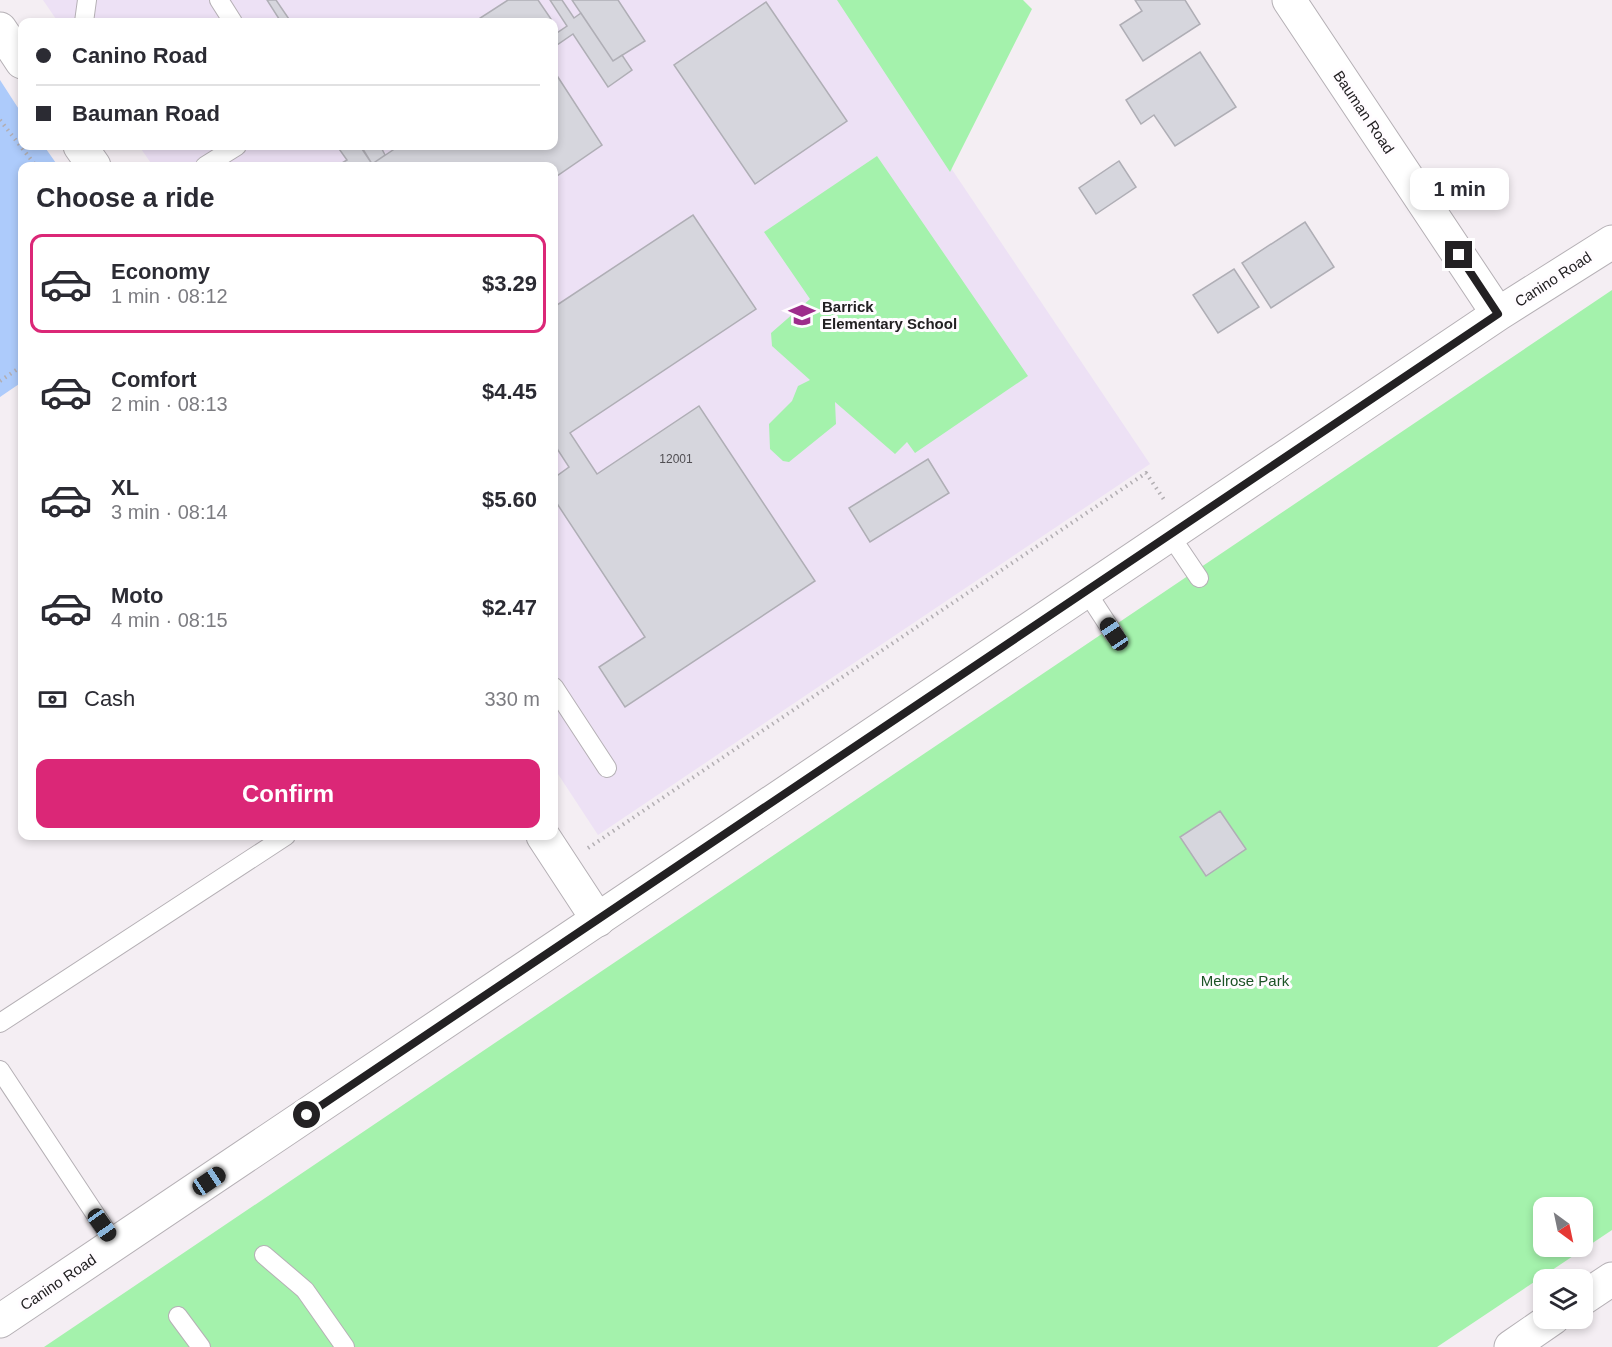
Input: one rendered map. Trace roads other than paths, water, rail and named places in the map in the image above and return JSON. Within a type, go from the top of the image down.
[{"type":"street","name":"Bauman Road","points":[[1289,0],[1498,314]]},
{"type":"street","points":[[0,29],[18,56]]},
{"type":"street","name":"Canino Road","points":[[0,1321],[1086,591],[1169,522],[1612,242]]},
{"type":"street","points":[[546,840],[598,920]]},
{"type":"street","points":[[1593,1292],[1612,1279]]},
{"type":"street","points":[[1511,1347],[1537,1329]]},
{"type":"lane","points":[[85,18],[87,0]]},
{"type":"lane","points":[[219,0],[230,18]]},
{"type":"lane","points":[[211,162],[231,150]]},
{"type":"lane","points":[[1169,522],[1199,578]]},
{"type":"lane","points":[[1086,591],[1114,634]]},
{"type":"lane","points":[[558,693],[607,768]]},
{"type":"lane","points":[[0,1023],[280,840]]},
{"type":"lane","points":[[0,1071],[115,1244]]},
{"type":"lane","points":[[264,1255],[305,1290],[345,1347]]},
{"type":"lane","points":[[178,1316],[201,1347]]},
{"type":"water","points":[[0,80],[18,108],[18,150],[47,150],[55,162],[18,162],[18,385],[0,397]]},
{"type":"place","name":"Barrick Elementary School","points":[[802,315]]},
{"type":"park label","name":"Melrose Park","points":[[1245,980]]}]
